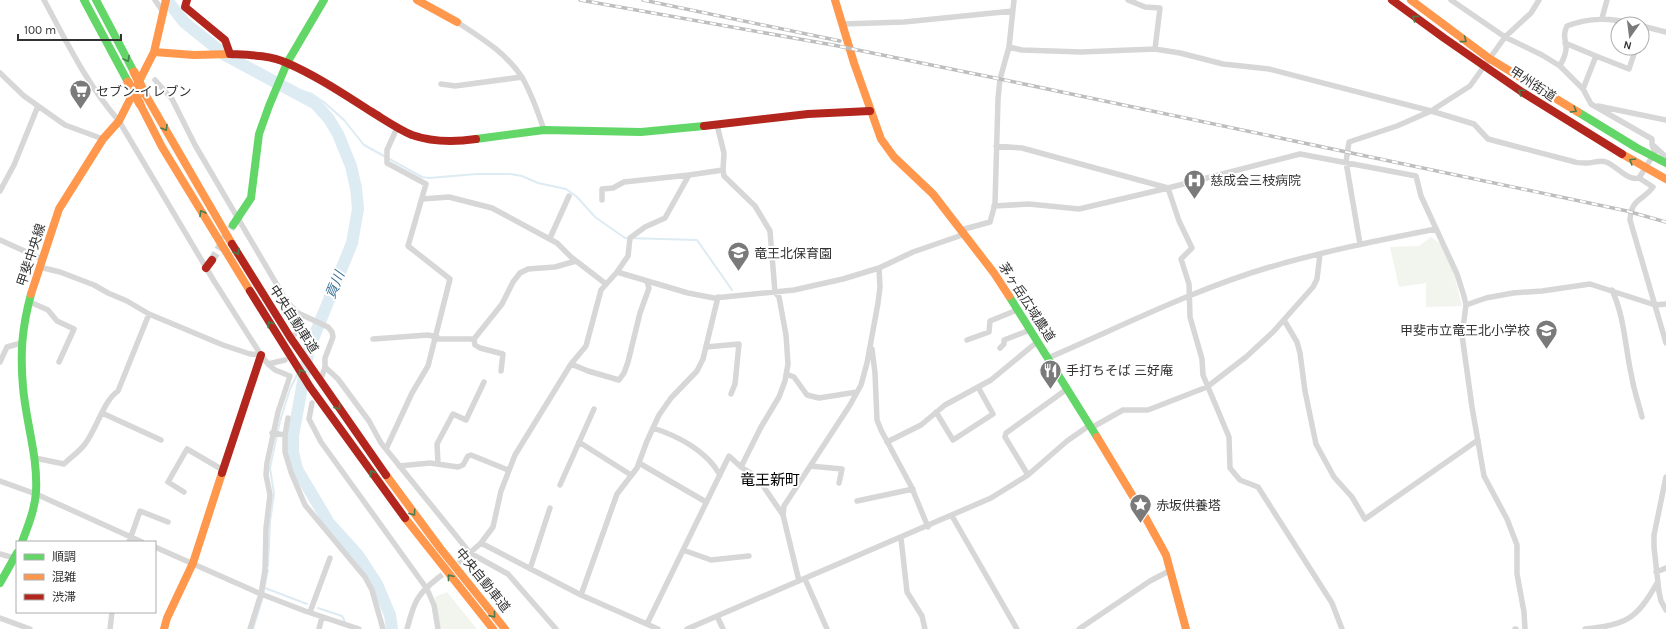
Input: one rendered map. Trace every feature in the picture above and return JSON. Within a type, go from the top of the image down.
[{"type":"main road","name":"中央自動車道","points":[[84,0],[162,147],[288,358],[419,536],[493,629]]},
{"type":"main road","name":"中央自動車道","points":[[96,0],[145,94],[214,214],[296,346],[319,376],[376,463],[427,531],[505,629]]},
{"type":"main road","name":"甲斐中央線","points":[[22,541],[31,517],[36,494],[36,458],[23,388],[21,343],[30,302],[41,263],[60,209],[103,139],[119,121],[154,52],[166,0]]},
{"type":"main road","points":[[187,0],[185,7],[224,40],[230,54]]},
{"type":"main road","points":[[235,222],[250,198],[259,134],[275,91],[287,63],[324,0]]},
{"type":"main road","points":[[417,0],[457,22]]},
{"type":"main road","name":"茅ヶ岳広域農道","points":[[835,0],[854,63],[881,139],[894,158],[933,194],[994,273],[1091,426],[1166,556],[1186,629]]},
{"type":"main road","name":"甲州街道","points":[[1392,0],[1414,17],[1487,63],[1666,163]]},
{"type":"main road","name":"甲州街道","points":[[1411,0],[1527,96],[1666,179]]},
{"type":"main road","points":[[154,52],[230,54],[269,57],[287,63],[319,79],[397,128],[430,140],[460,140],[544,130],[641,132],[718,125],[808,114],[870,111]]},
{"type":"main road","points":[[206,268],[212,260]]},
{"type":"main road","points":[[164,629],[167,618],[193,563],[261,355]]},
{"type":"main road","points":[[0,583],[16,555]]},
{"type":"street","points":[[44,0],[92,86],[108,109],[119,121],[206,268],[261,355],[275,370],[290,376],[273,433],[266,475],[270,495],[266,528],[265,570],[261,594],[250,629]]},
{"type":"street","points":[[156,0],[164,12]]},
{"type":"street","points":[[617,272],[688,293],[718,297],[794,290],[843,279],[879,268],[913,252],[990,222],[994,206],[1000,79],[1009,47],[1014,0]]},
{"type":"street","points":[[1128,0],[1146,7],[1160,8],[1155,49]]},
{"type":"street","points":[[1451,0],[1505,37],[1542,55],[1560,66],[1583,90],[1593,106],[1652,139],[1652,145],[1655,152],[1639,178]]},
{"type":"street","points":[[1459,0],[1466,10]]},
{"type":"street","points":[[1360,244],[1346,162],[1349,142],[1397,126],[1432,111],[1470,86],[1505,37],[1531,14],[1539,0]]},
{"type":"street","points":[[1602,18],[1607,0]]},
{"type":"street","points":[[843,24],[904,22],[1013,11]]},
{"type":"street","points":[[1560,66],[1565,55],[1564,33],[1567,26],[1578,22],[1602,18],[1610,19]]},
{"type":"street","points":[[457,22],[478,36],[509,61],[522,77],[532,96],[544,130]]},
{"type":"street","points":[[1650,29],[1666,32]]},
{"type":"street","points":[[1565,43],[1629,69],[1633,56]]},
{"type":"street","points":[[1009,47],[1022,50],[1081,52],[1155,49],[1180,53],[1223,64],[1269,69],[1432,111],[1474,124],[1488,139],[1585,164],[1605,161],[1622,170],[1627,176],[1634,179],[1639,178],[1653,187],[1650,192],[1636,201],[1630,212],[1630,220],[1666,343]]},
{"type":"street","points":[[1583,90],[1596,56]]},
{"type":"street","points":[[0,73],[38,106],[65,125],[103,139]]},
{"type":"street","points":[[441,84],[455,86],[522,77]]},
{"type":"street","points":[[155,80],[172,99],[235,222],[287,302],[301,315],[328,328],[332,332],[333,337],[325,358],[325,367],[319,376]]},
{"type":"street","points":[[0,191],[14,165],[38,106]]},
{"type":"street","points":[[1593,106],[1666,120]]},
{"type":"street","points":[[718,125],[724,153],[722,170],[724,176],[755,206],[770,231],[775,292],[779,297],[786,335],[788,364],[785,381],[779,397],[761,427],[741,467]]},
{"type":"street","points":[[386,449],[412,393],[428,366],[450,279],[408,246],[426,184],[387,163],[387,153],[397,128]]},
{"type":"street","points":[[1652,145],[1666,157]]},
{"type":"street","points":[[996,146],[1022,148],[1168,188]]},
{"type":"street","points":[[994,206],[1029,204],[1080,209],[1300,154],[1416,176],[1420,196],[1457,274],[1464,296],[1466,305],[1462,335],[1484,476],[1507,519],[1517,545],[1517,574],[1524,612],[1525,629]]},
{"type":"street","points":[[602,200],[602,189],[612,188],[624,182],[722,170]]},
{"type":"street","points":[[463,558],[481,543],[493,527],[501,491],[508,470],[515,455],[571,364],[586,346],[601,290],[617,272],[628,256],[630,241],[645,227],[665,218],[689,175]]},
{"type":"street","points":[[1168,188],[1179,221],[1192,248],[1181,259],[1189,284],[1190,317],[1202,359],[1203,375],[1229,437],[1230,468],[1240,480],[1258,487],[1332,603],[1342,629]]},
{"type":"street","points":[[550,238],[569,196]]},
{"type":"street","points":[[422,199],[449,197],[492,208],[558,243],[576,261],[606,284]]},
{"type":"street","points":[[1048,358],[1190,296],[1269,267],[1360,244],[1436,229]]},
{"type":"street","points":[[0,240],[41,263],[94,285],[127,301],[149,314],[223,345],[250,354],[261,355]]},
{"type":"street","points":[[688,629],[991,498],[1028,475],[1067,441],[1091,426],[1123,410],[1148,410],[1207,387],[1246,357],[1284,320],[1315,283],[1317,279],[1320,254]]},
{"type":"street","points":[[500,371],[503,354],[480,348],[475,345],[474,339],[502,304],[513,282],[520,273],[528,269],[555,267],[576,261]]},
{"type":"street","points":[[799,581],[783,515],[784,506],[861,384],[871,345],[880,287],[879,268]]},
{"type":"street","points":[[571,364],[588,371],[619,380],[624,373],[628,362],[640,313],[649,288],[647,282]]},
{"type":"street","points":[[1466,305],[1486,298],[1513,293],[1542,291],[1590,284],[1612,290],[1655,306],[1666,304]]},
{"type":"street","points":[[1612,290],[1618,303],[1632,378],[1642,417]]},
{"type":"street","points":[[581,595],[617,494],[637,468],[659,415],[671,398],[697,371],[703,359],[718,297]]},
{"type":"street","points":[[30,302],[48,310],[57,321],[74,329],[60,362]]},
{"type":"street","points":[[967,340],[988,332],[990,321],[1017,310]]},
{"type":"street","points":[[36,458],[64,464],[84,445],[111,395],[118,391],[149,314]]},
{"type":"street","points":[[295,334],[301,315]]},
{"type":"street","points":[[1284,320],[1297,342],[1300,353],[1305,391],[1316,444],[1334,477],[1352,497],[1365,520],[1478,440]]},
{"type":"street","points":[[1000,348],[1004,344],[1004,340],[1030,330]]},
{"type":"street","points":[[373,339],[428,335],[436,338],[474,339]]},
{"type":"street","points":[[887,442],[921,425],[945,405],[991,380],[1037,342]]},
{"type":"street","points":[[0,362],[2,354],[7,347],[21,343]]},
{"type":"street","points":[[706,348],[739,344],[735,384],[731,394]]},
{"type":"street","points":[[871,345],[875,373],[877,420],[912,489],[928,526]]},
{"type":"street","points":[[268,364],[288,358]]},
{"type":"street","points":[[325,367],[338,379],[369,421],[386,449],[470,553],[508,574],[556,629]]},
{"type":"street","points":[[786,374],[794,377],[807,395],[819,398],[857,392]]},
{"type":"street","points":[[438,464],[437,444],[453,414],[466,420],[484,382]]},
{"type":"street","points":[[936,412],[952,440],[993,414],[978,387]]},
{"type":"street","points":[[1028,475],[1005,436],[1006,433],[1067,389]]},
{"type":"street","points":[[312,403],[309,419],[321,442],[426,588],[434,605],[438,629]]},
{"type":"street","points":[[560,485],[594,409]]},
{"type":"street","points":[[102,414],[161,440]]},
{"type":"street","points":[[288,418],[283,435],[285,452],[291,472],[305,505],[366,577],[372,590],[383,629]]},
{"type":"street","points":[[653,428],[674,435],[690,445],[714,465],[720,475]]},
{"type":"street","points":[[273,433],[283,435]]},
{"type":"street","points":[[579,442],[631,475]]},
{"type":"street","points":[[184,492],[168,482],[187,449],[223,470]]},
{"type":"street","points":[[399,466],[430,463],[458,467],[463,465],[468,456],[471,455],[508,470]]},
{"type":"street","points":[[647,624],[729,456],[741,467],[757,477],[783,515]]},
{"type":"street","points":[[639,463],[706,502]]},
{"type":"street","points":[[810,466],[842,468],[839,484]]},
{"type":"street","points":[[1666,477],[1654,535],[1656,572],[1661,601],[1666,610]]},
{"type":"street","points":[[0,481],[36,494],[130,539],[140,511],[168,522]]},
{"type":"street","points":[[857,501],[912,489]]},
{"type":"street","points":[[530,569],[550,508]]},
{"type":"street","points":[[952,516],[1017,629]]},
{"type":"street","points":[[901,538],[907,592],[922,616],[925,629]]},
{"type":"street","points":[[481,543],[581,595],[658,629]]},
{"type":"street","points":[[156,547],[261,594],[359,629]]},
{"type":"street","points":[[683,550],[711,560],[749,556]]},
{"type":"street","points":[[0,554],[16,555]]},
{"type":"street","points":[[310,612],[330,558]]},
{"type":"street","points":[[1656,572],[1666,568]]},
{"type":"street","points":[[1079,629],[1150,581],[1169,571]]},
{"type":"street","points":[[407,629],[413,606],[420,594],[438,578]]},
{"type":"street","points":[[805,579],[827,629]]},
{"type":"street","points":[[1585,629],[1609,627],[1623,622],[1636,614],[1646,603],[1658,583]]},
{"type":"street","points":[[110,629],[112,613]]},
{"type":"street","points":[[717,616],[723,629]]},
{"type":"street","points":[[319,629],[322,617]]},
{"type":"street","points":[[0,618],[30,629]]},
{"type":"shaded area","points":[[1431,237],[1441,244],[1454,274],[1462,306],[1426,307],[1426,283],[1399,287],[1390,247],[1419,246]]},
{"type":"shaded area","points":[[447,592],[477,629],[442,629],[439,625],[435,597]]},
{"type":"waterway","name":"貢川","points":[[167,0],[184,22],[225,55],[316,104],[329,119],[338,134],[351,166],[356,188],[358,209],[352,243],[309,349],[293,436],[293,452],[297,469],[329,523],[358,555],[377,584],[390,615],[392,629]]},
{"type":"waterway","points":[[281,84],[312,94],[325,103],[344,120],[364,145],[422,177],[429,178],[477,174],[510,174],[522,176],[538,183],[566,189],[577,197],[595,217],[625,238],[697,240],[732,290]]},
{"type":"waterway","name":"貢川","points":[[306,355],[309,349]]},
{"type":"waterway","points":[[268,566],[270,522],[274,494],[270,468],[280,421],[290,389],[298,373]]},
{"type":"waterway","points":[[253,629],[262,600],[268,570]]},
{"type":"waterway","points":[[265,588],[307,604]]},
{"type":"waterway","points":[[318,608],[342,616],[345,622]]},
{"type":"tunnel","points":[[212,260],[233,225]]},
{"type":"tunnel","points":[[438,578],[463,559]]},
{"type":"railway","points":[[580,0],[833,45],[1000,79],[1627,211],[1666,222]]},
{"type":"railway","points":[[643,0],[840,41]]},
{"type":"traffic: fast","points":[[84,0],[128,82]]},
{"type":"traffic: fast","points":[[96,0],[134,72]]},
{"type":"traffic: fast","points":[[233,225],[251,198],[259,134],[269,106],[287,63],[324,0]]},
{"type":"traffic: fast","points":[[1578,112],[1637,148],[1666,163]]},
{"type":"traffic: fast","points":[[476,139],[544,130],[641,132],[704,126]]},
{"type":"traffic: fast","points":[[22,541],[33,511],[36,492],[34,452],[23,387],[22,362],[22,340],[31,294]]},
{"type":"traffic: fast","points":[[1009,296],[1097,437]]},
{"type":"traffic: fast","points":[[0,583],[16,555]]},
{"type":"traffic: slow","points":[[31,294],[59,209],[103,139],[119,121],[154,52],[166,0]]},
{"type":"traffic: slow","points":[[417,0],[457,22]]},
{"type":"traffic: slow","points":[[835,0],[854,63],[881,139],[894,157],[933,194],[994,273],[1009,296]]},
{"type":"traffic: slow","points":[[1411,0],[1490,59],[1578,112]]},
{"type":"traffic: slow","points":[[154,52],[194,55],[230,54]]},
{"type":"traffic: slow","points":[[134,72],[145,94]]},
{"type":"traffic: slow","points":[[128,82],[140,104]]},
{"type":"traffic: slow","points":[[145,94],[232,244]]},
{"type":"traffic: slow","points":[[140,104],[162,147],[250,291]]},
{"type":"traffic: slow","points":[[1622,154],[1666,179]]},
{"type":"traffic: slow","points":[[1097,437],[1143,513],[1166,555],[1186,629]]},
{"type":"traffic: slow","points":[[164,629],[167,618],[193,563],[222,473]]},
{"type":"traffic: slow","points":[[386,475],[440,548],[505,629]]},
{"type":"traffic: slow","points":[[405,518],[493,629]]},
{"type":"traffic: jam","points":[[187,0],[185,7],[225,40],[230,54]]},
{"type":"traffic: jam","points":[[1392,0],[1522,92],[1622,154]]},
{"type":"traffic: jam","points":[[230,54],[266,57],[287,63],[341,92],[412,135],[444,141],[476,139]]},
{"type":"traffic: jam","points":[[704,126],[808,114],[870,111]]},
{"type":"traffic: jam","points":[[232,244],[290,337],[386,475]]},
{"type":"traffic: jam","points":[[206,268],[212,260]]},
{"type":"traffic: jam","points":[[250,291],[310,387],[405,518]]},
{"type":"traffic: jam","points":[[222,473],[261,355]]},
{"type":"place","name":"セブン-イレブン","points":[[80,110]]},
{"type":"place","name":"慈成会三枝病院","points":[[1194,200]]},
{"type":"place","name":"竜王北保育園","points":[[739,272]]},
{"type":"place","name":"甲斐市立竜王北小学校","points":[[1546,350]]},
{"type":"place","name":"手打ちそば 三好庵","points":[[1050,390]]},
{"type":"place","name":"赤坂供養塔","points":[[1141,524]]},
{"type":"district","name":"竜王新町","points":[[770,480]]}]
